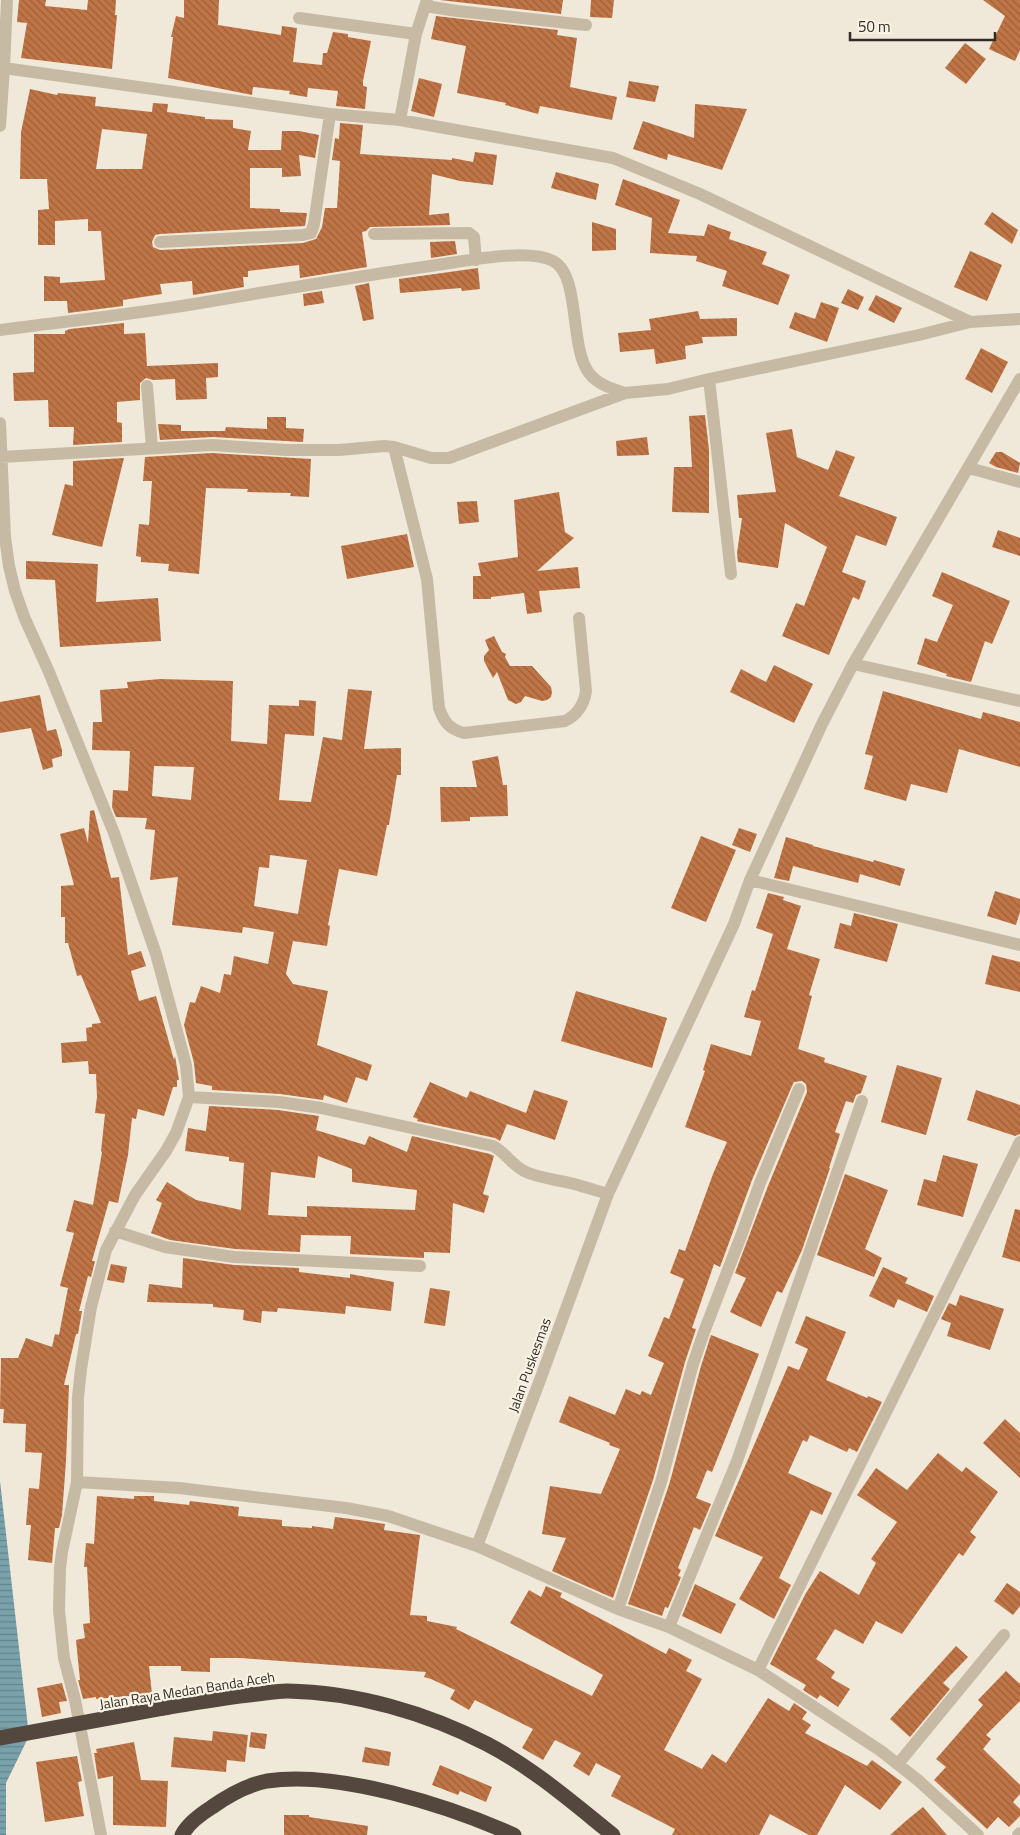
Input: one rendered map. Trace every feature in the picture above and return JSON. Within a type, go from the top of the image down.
[{"type":"highway","name":"Jalan Raya Medan Banda Aceh","points":[[0,1738],[163,1708],[285,1691],[358,1699],[406,1711],[449,1726],[488,1745],[531,1772],[613,1835]]},
{"type":"highway","points":[[182,1835],[198,1816],[232,1793],[265,1781],[294,1779],[340,1782],[396,1794],[485,1822],[514,1835]]},
{"type":"street","points":[[0,126],[7,0]]},
{"type":"street","points":[[400,120],[416,34],[426,3],[456,11],[586,26]]},
{"type":"street","points":[[299,18],[416,34]]},
{"type":"street","points":[[4,68],[330,114],[400,120],[613,158],[709,199],[970,322]]},
{"type":"street","points":[[160,242],[303,235],[311,233],[314,224],[330,114]]},
{"type":"street","points":[[374,234],[469,233],[474,237],[476,260]]},
{"type":"street","points":[[0,330],[205,302],[378,273],[476,260],[535,255],[554,261],[564,271],[569,286],[581,354],[589,373],[611,389],[624,393]]},
{"type":"street","points":[[0,457],[212,445],[286,450],[394,447],[431,458],[449,458],[624,393],[668,389],[919,335],[970,322],[1020,319]]},
{"type":"street","points":[[709,379],[731,574]]},
{"type":"street","name":"Jalan Puskesmas","points":[[477,1546],[608,1194],[734,924],[750,880],[822,724],[853,664],[1020,379]]},
{"type":"street","points":[[147,386],[152,448]]},
{"type":"street","points":[[0,423],[0,457],[5,536],[8,566],[15,591],[35,645],[49,672],[120,852],[156,954],[186,1065],[189,1096],[176,1133],[166,1151],[134,1195],[106,1250],[91,1307],[81,1369],[78,1397],[77,1482],[62,1552],[58,1610],[64,1658],[75,1700],[101,1835]]},
{"type":"street","points":[[394,447],[427,579],[438,708],[444,722],[453,730],[464,733],[565,721],[573,717],[585,700],[586,692],[579,618]]},
{"type":"street","points":[[969,468],[1020,482]]},
{"type":"street","points":[[853,664],[1020,701]]},
{"type":"street","points":[[750,880],[1020,945]]},
{"type":"street","points":[[618,1609],[661,1482],[704,1332],[760,1183],[799,1089]]},
{"type":"street","points":[[189,1096],[278,1102],[321,1108],[493,1146],[500,1149],[516,1166],[525,1171],[547,1179],[568,1182],[608,1194]]},
{"type":"street","points":[[669,1627],[737,1461],[862,1101]]},
{"type":"street","points":[[758,1670],[1020,1142]]},
{"type":"street","points":[[115,1231],[165,1247],[234,1257],[420,1266]]},
{"type":"street","points":[[77,1482],[180,1488],[346,1508],[388,1516],[477,1546],[618,1609],[669,1627],[758,1670],[881,1751],[919,1781],[978,1835]]},
{"type":"street","points":[[898,1764],[1004,1635]]},
{"type":"water","points":[[0,1481],[29,1736],[6,1783],[6,1835],[0,1835]]},
{"type":"building","points":[[19,0],[46,0],[45,6],[87,10],[88,0],[116,0],[115,15],[117,15],[112,69],[21,58],[27,23],[17,22]]},
{"type":"building","points":[[184,0],[219,0],[218,25],[281,35],[282,26],[297,28],[293,62],[322,65],[323,53],[327,53],[333,32],[348,34],[348,37],[371,41],[363,81],[363,86],[367,87],[365,109],[336,106],[338,91],[308,88],[307,97],[289,94],[290,91],[253,87],[252,95],[168,78],[173,37],[171,37],[176,16],[184,18]]},
{"type":"building","points":[[440,0],[563,0],[561,14]]},
{"type":"building","points":[[591,0],[614,0],[612,18],[590,17]]},
{"type":"building","points":[[983,0],[1020,0],[1020,50],[1015,61],[989,49],[1005,16]]},
{"type":"building","points":[[436,16],[558,30],[557,35],[577,38],[570,87],[617,97],[612,120],[540,106],[538,114],[505,105],[506,103],[457,93],[466,46],[431,39]]},
{"type":"building","points":[[965,43],[986,59],[966,84],[945,68]]},
{"type":"building","points":[[419,78],[442,84],[434,117],[411,111]]},
{"type":"building","points":[[629,81],[659,86],[655,102],[626,97]]},
{"type":"building","points":[[30,89],[57,95],[58,93],[96,97],[95,106],[152,112],[153,103],[168,104],[167,112],[205,117],[205,119],[233,120],[233,128],[251,131],[248,150],[281,150],[282,131],[299,131],[319,135],[315,158],[299,155],[301,176],[282,177],[282,168],[250,168],[250,208],[280,209],[280,212],[307,213],[305,226],[155,235],[152,242],[153,247],[160,250],[303,243],[316,239],[322,227],[325,208],[337,208],[340,161],[332,160],[335,138],[339,139],[340,123],[363,125],[360,154],[452,160],[452,158],[473,162],[475,152],[497,155],[493,185],[460,181],[432,174],[429,215],[449,213],[450,225],[370,227],[362,232],[367,267],[300,278],[299,265],[248,271],[248,277],[243,277],[244,287],[193,295],[192,281],[160,284],[162,294],[123,300],[123,306],[68,313],[67,301],[44,301],[44,276],[60,277],[60,283],[105,280],[101,231],[88,231],[88,219],[55,221],[55,245],[38,245],[38,210],[49,209],[47,179],[20,179],[21,132]],"holes":[[[102,129],[147,134],[142,169],[96,169]]]},
{"type":"building","points":[[695,104],[747,109],[722,170],[668,154],[667,160],[633,149],[643,121],[694,138]]},
{"type":"building","points":[[556,172],[599,184],[596,200],[551,188]]},
{"type":"building","points":[[623,179],[680,200],[668,233],[704,236],[708,224],[731,232],[729,239],[767,252],[762,264],[790,275],[778,305],[722,286],[727,271],[696,261],[697,256],[650,253],[652,218],[615,205]]},
{"type":"building","points":[[992,212],[1018,230],[1012,244],[984,224]]},
{"type":"building","points":[[592,222],[616,229],[616,250],[592,251]]},
{"type":"building","points":[[455,241],[457,254],[431,258],[430,242]]},
{"type":"building","points":[[970,251],[1002,265],[987,301],[954,287]]},
{"type":"building","points":[[478,268],[480,289],[462,291],[461,288],[400,293],[399,279]]},
{"type":"building","points":[[369,283],[374,319],[363,321],[355,286]]},
{"type":"building","points":[[848,289],[864,297],[858,310],[841,303]]},
{"type":"building","points":[[322,291],[324,303],[304,306],[303,294]]},
{"type":"building","points":[[876,295],[902,308],[894,323],[868,310]]},
{"type":"building","points":[[821,302],[839,308],[827,342],[789,328],[795,312],[815,319]]},
{"type":"building","points":[[698,311],[700,319],[737,318],[737,336],[702,337],[703,343],[685,346],[686,359],[656,364],[654,349],[620,352],[618,333],[651,330],[649,319]]},
{"type":"building","points":[[124,323],[124,334],[145,333],[147,366],[218,363],[218,377],[206,378],[207,399],[176,400],[175,379],[153,380],[146,378],[140,383],[140,400],[117,402],[117,422],[122,423],[122,442],[73,445],[74,427],[49,427],[48,400],[14,401],[13,373],[34,372],[34,334],[65,334],[65,331],[70,329]]},
{"type":"building","points":[[981,348],[1008,362],[992,393],[965,379]]},
{"type":"building","points":[[705,415],[709,450],[709,513],[672,512],[674,467],[692,467],[689,416]]},
{"type":"building","points":[[267,417],[286,417],[286,428],[304,429],[303,442],[213,437],[160,440],[158,424],[181,425],[181,431],[225,431],[226,427],[267,429]]},
{"type":"building","points":[[792,429],[797,457],[828,470],[836,450],[855,457],[839,496],[897,517],[886,546],[856,535],[842,572],[866,581],[859,600],[853,597],[829,655],[782,636],[796,603],[804,606],[827,547],[785,523],[778,568],[738,562],[737,553],[742,518],[739,518],[737,495],[776,492],[766,433]]},
{"type":"building","points":[[647,437],[649,455],[617,456],[616,441]]},
{"type":"building","points":[[996,452],[1002,452],[1020,463],[1018,473],[989,463]]},
{"type":"building","points":[[212,453],[311,459],[309,497],[290,496],[291,493],[247,492],[248,489],[206,488],[199,574],[168,571],[169,564],[141,562],[141,557],[136,556],[139,524],[149,525],[152,481],[143,481],[145,457]]},
{"type":"building","points":[[124,458],[102,547],[52,535],[65,484],[73,486],[73,461]]},
{"type":"building","points":[[559,492],[565,532],[574,538],[537,571],[578,567],[580,588],[539,591],[542,612],[527,614],[524,593],[491,597],[491,599],[473,599],[473,576],[481,576],[478,563],[518,557],[514,500]]},
{"type":"building","points":[[477,501],[479,522],[459,524],[457,502]]},
{"type":"building","points":[[998,530],[1020,538],[1020,556],[992,547]]},
{"type":"building","points":[[407,534],[414,567],[347,579],[341,546]]},
{"type":"building","points":[[26,561],[98,564],[96,602],[158,598],[161,641],[60,647],[55,580],[26,579]]},
{"type":"building","points":[[942,572],[1010,601],[992,644],[985,641],[971,682],[946,676],[947,674],[917,664],[925,638],[937,642],[953,605],[932,596]]},
{"type":"building","points":[[494,636],[502,652],[506,654],[505,657],[510,666],[532,666],[551,687],[551,697],[542,701],[525,696],[521,702],[516,704],[508,700],[497,672],[493,678],[484,661],[484,656],[489,650],[485,640]]},
{"type":"building","points":[[774,665],[813,684],[794,723],[730,692],[741,669],[766,682]]},
{"type":"building","points":[[160,679],[233,681],[231,741],[267,744],[269,705],[299,706],[299,700],[316,701],[314,736],[285,734],[279,800],[311,802],[323,737],[342,740],[348,689],[372,691],[364,749],[401,748],[401,775],[397,775],[389,825],[387,825],[377,876],[339,869],[328,925],[330,926],[327,946],[293,941],[286,974],[293,984],[328,991],[317,1045],[372,1065],[367,1081],[356,1077],[347,1103],[324,1095],[323,1100],[280,1094],[212,1090],[212,1086],[196,1083],[194,1063],[184,1025],[190,1002],[195,1003],[201,986],[220,993],[224,974],[231,975],[234,956],[268,964],[274,932],[243,927],[242,933],[172,925],[178,877],[150,880],[155,830],[145,829],[147,818],[116,817],[112,807],[113,790],[128,791],[130,751],[92,750],[93,722],[102,722],[100,690],[128,688],[127,682]],"holes":[[[154,766],[194,767],[191,800],[152,796]],[[270,855],[307,860],[298,914],[254,906],[259,867],[269,868]]]},
{"type":"building","points":[[883,691],[981,719],[983,712],[1020,722],[1020,767],[959,749],[947,793],[911,784],[906,801],[864,789],[873,756],[865,754]]},
{"type":"building","points":[[40,695],[47,731],[56,729],[62,750],[62,756],[52,759],[53,767],[43,770],[31,728],[0,733],[0,702]]},
{"type":"building","points":[[498,756],[503,785],[507,785],[508,816],[470,817],[470,821],[441,822],[440,787],[477,787],[472,761]]},
{"type":"building","points":[[94,810],[111,878],[119,877],[128,955],[141,951],[146,966],[131,971],[139,1001],[156,996],[174,1060],[175,1056],[179,1080],[177,1080],[177,1087],[173,1087],[164,1116],[138,1109],[136,1119],[132,1118],[128,1155],[118,1203],[109,1201],[92,1261],[95,1261],[91,1277],[88,1276],[79,1311],[82,1311],[78,1334],[76,1334],[64,1385],[69,1385],[66,1461],[62,1515],[59,1528],[55,1528],[52,1563],[28,1560],[31,1525],[26,1525],[29,1488],[39,1489],[42,1453],[25,1452],[26,1424],[3,1423],[4,1409],[0,1409],[1,1358],[18,1358],[26,1338],[52,1347],[55,1334],[59,1335],[68,1288],[60,1286],[74,1233],[66,1231],[74,1200],[93,1205],[102,1152],[105,1114],[95,1113],[97,1097],[96,1074],[89,1074],[88,1061],[62,1063],[61,1043],[87,1041],[86,1028],[92,1027],[92,1024],[101,1023],[81,975],[77,976],[68,943],[65,943],[65,917],[61,917],[61,886],[74,885],[60,834],[84,828],[88,843],[90,811]]},
{"type":"building","points":[[739,828],[757,834],[750,852],[732,845]]},
{"type":"building","points":[[701,836],[736,850],[706,922],[671,908]]},
{"type":"building","points":[[786,837],[813,846],[905,869],[900,886],[860,874],[858,883],[793,866],[789,881],[774,878]]},
{"type":"building","points":[[995,891],[1020,899],[1020,912],[1016,925],[987,916]]},
{"type":"building","points":[[768,893],[784,897],[783,900],[801,906],[787,949],[820,959],[809,995],[812,996],[798,1049],[825,1058],[824,1062],[867,1076],[861,1093],[856,1095],[853,1103],[846,1101],[835,1132],[840,1134],[830,1168],[802,1250],[782,1293],[777,1291],[761,1327],[730,1312],[746,1278],[735,1273],[807,1092],[806,1084],[802,1081],[794,1082],[792,1086],[752,1180],[720,1267],[714,1264],[692,1328],[696,1329],[685,1362],[653,1480],[613,1598],[552,1571],[566,1538],[542,1534],[550,1486],[601,1494],[620,1449],[559,1422],[569,1396],[615,1415],[626,1389],[640,1395],[642,1391],[651,1395],[664,1363],[648,1356],[664,1317],[669,1319],[684,1279],[670,1273],[679,1249],[685,1251],[713,1174],[727,1142],[685,1127],[705,1071],[703,1070],[711,1044],[751,1056],[761,1021],[744,1017],[752,990],[755,991],[773,934],[756,928]]},
{"type":"building","points":[[854,913],[898,924],[887,962],[834,948],[840,923],[851,926]]},
{"type":"building","points":[[992,955],[1020,962],[1020,992],[985,984]]},
{"type":"building","points":[[576,991],[667,1018],[652,1068],[561,1041]]},
{"type":"building","points":[[897,1065],[942,1078],[926,1135],[881,1122]]},
{"type":"building","points":[[430,1082],[467,1098],[470,1091],[526,1113],[534,1090],[568,1101],[555,1140],[507,1124],[500,1141],[495,1138],[417,1121],[418,1119],[413,1117]]},
{"type":"building","points":[[976,1090],[1020,1105],[1020,1134],[1015,1136],[967,1120]]},
{"type":"building","points":[[209,1106],[278,1110],[319,1116],[316,1130],[365,1145],[369,1136],[407,1152],[412,1136],[494,1156],[483,1194],[489,1196],[484,1213],[453,1203],[450,1253],[424,1252],[424,1258],[350,1254],[351,1236],[301,1235],[300,1252],[235,1249],[170,1240],[151,1233],[162,1203],[156,1200],[167,1182],[196,1200],[241,1210],[244,1163],[229,1161],[229,1157],[185,1151],[188,1128],[206,1131]],"holes":[[[318,1156],[352,1169],[352,1182],[417,1190],[415,1210],[307,1206],[307,1217],[268,1215],[271,1172],[315,1178]]]},
{"type":"building","points":[[943,1155],[978,1164],[963,1217],[917,1205],[924,1179],[936,1182]]},
{"type":"building","points":[[845,1174],[888,1190],[865,1249],[882,1258],[874,1277],[817,1255]]},
{"type":"building","points":[[1015,1209],[1020,1210],[1020,1262],[1002,1257]]},
{"type":"building","points":[[183,1258],[234,1265],[299,1268],[299,1272],[350,1278],[350,1274],[394,1282],[391,1311],[346,1306],[345,1314],[278,1308],[277,1312],[262,1311],[261,1323],[243,1320],[244,1310],[213,1307],[213,1304],[147,1302],[149,1284],[182,1288]]},
{"type":"building","points":[[111,1264],[127,1267],[124,1283],[107,1280]]},
{"type":"building","points":[[883,1267],[908,1278],[905,1283],[934,1296],[927,1312],[898,1299],[894,1308],[869,1296]]},
{"type":"building","points":[[430,1288],[450,1291],[445,1326],[424,1323]]},
{"type":"building","points":[[960,1295],[1004,1309],[990,1350],[947,1336],[951,1323],[941,1319],[949,1303],[956,1306]]},
{"type":"building","points":[[806,1316],[846,1332],[826,1380],[867,1398],[868,1396],[882,1402],[857,1452],[849,1448],[847,1452],[810,1435],[807,1442],[803,1440],[788,1473],[832,1493],[822,1515],[811,1510],[779,1578],[791,1585],[774,1619],[739,1599],[763,1557],[715,1536],[788,1366],[799,1370],[808,1349],[795,1343]]},
{"type":"building","points":[[711,1335],[759,1354],[712,1472],[707,1470],[696,1498],[711,1504],[700,1530],[694,1527],[678,1568],[681,1570],[678,1576],[681,1577],[668,1608],[665,1607],[662,1616],[628,1604],[669,1485]]},
{"type":"building","points":[[1005,1419],[1020,1433],[1020,1478],[983,1443]]},
{"type":"building","points":[[938,1453],[962,1472],[966,1467],[998,1492],[970,1532],[976,1537],[963,1556],[959,1553],[902,1634],[876,1621],[863,1644],[835,1629],[816,1659],[835,1672],[831,1678],[850,1689],[838,1707],[820,1695],[817,1699],[803,1690],[806,1685],[770,1664],[806,1593],[820,1571],[859,1595],[876,1563],[871,1559],[897,1522],[857,1495],[876,1468],[907,1490]]},
{"type":"building","points":[[97,1496],[134,1499],[134,1496],[154,1496],[154,1501],[189,1505],[190,1501],[239,1507],[238,1516],[282,1520],[282,1526],[312,1528],[312,1526],[333,1529],[335,1517],[385,1524],[384,1530],[420,1535],[410,1615],[427,1616],[427,1621],[457,1627],[456,1629],[592,1696],[603,1675],[510,1623],[529,1590],[541,1597],[546,1586],[562,1593],[560,1597],[666,1654],[669,1648],[692,1660],[686,1671],[702,1679],[664,1750],[702,1769],[712,1754],[726,1763],[768,1698],[789,1711],[794,1703],[807,1712],[802,1719],[811,1725],[805,1733],[867,1766],[872,1760],[902,1782],[880,1810],[845,1785],[817,1835],[809,1835],[770,1814],[759,1835],[672,1835],[675,1829],[611,1796],[621,1776],[596,1763],[589,1776],[573,1766],[581,1753],[555,1740],[543,1760],[522,1748],[533,1729],[475,1700],[469,1710],[450,1699],[455,1690],[424,1677],[426,1672],[241,1658],[210,1658],[210,1672],[181,1671],[181,1666],[149,1666],[152,1694],[83,1699],[78,1680],[80,1680],[76,1640],[85,1638],[83,1624],[90,1623],[87,1567],[84,1567],[86,1543],[94,1544]]},
{"type":"building","points":[[1007,1583],[1020,1592],[1020,1606],[1013,1615],[994,1601]]},
{"type":"building","points":[[695,1584],[736,1604],[721,1634],[682,1616]]},
{"type":"building","points":[[956,1646],[968,1657],[943,1683],[950,1689],[910,1737],[890,1719]]},
{"type":"building","points":[[1006,1671],[1020,1684],[1020,1701],[986,1735],[991,1739],[983,1749],[1020,1785],[1020,1794],[1013,1802],[1020,1809],[1020,1816],[1009,1827],[998,1817],[987,1829],[934,1780],[946,1767],[936,1759],[983,1705],[978,1700]]},
{"type":"building","points":[[62,1683],[67,1701],[59,1702],[61,1713],[42,1717],[37,1688]]},
{"type":"building","points":[[213,1731],[248,1735],[245,1762],[227,1760],[226,1772],[171,1767],[174,1737],[212,1741]]},
{"type":"building","points":[[251,1732],[267,1734],[265,1749],[249,1747]]},
{"type":"building","points":[[134,1742],[141,1780],[168,1781],[166,1827],[113,1825],[113,1776],[98,1779],[94,1753],[97,1753],[96,1749]]},
{"type":"building","points":[[365,1747],[391,1752],[389,1766],[362,1762]]},
{"type":"building","points":[[77,1756],[82,1781],[78,1782],[84,1816],[45,1822],[36,1762]]},
{"type":"building","points":[[440,1765],[492,1787],[486,1802],[460,1791],[458,1795],[432,1785]]},
{"type":"building","points":[[923,1807],[947,1835],[890,1835],[907,1820]]},
{"type":"building","points":[[284,1815],[309,1815],[309,1817],[368,1826],[367,1835],[284,1835]]}]
